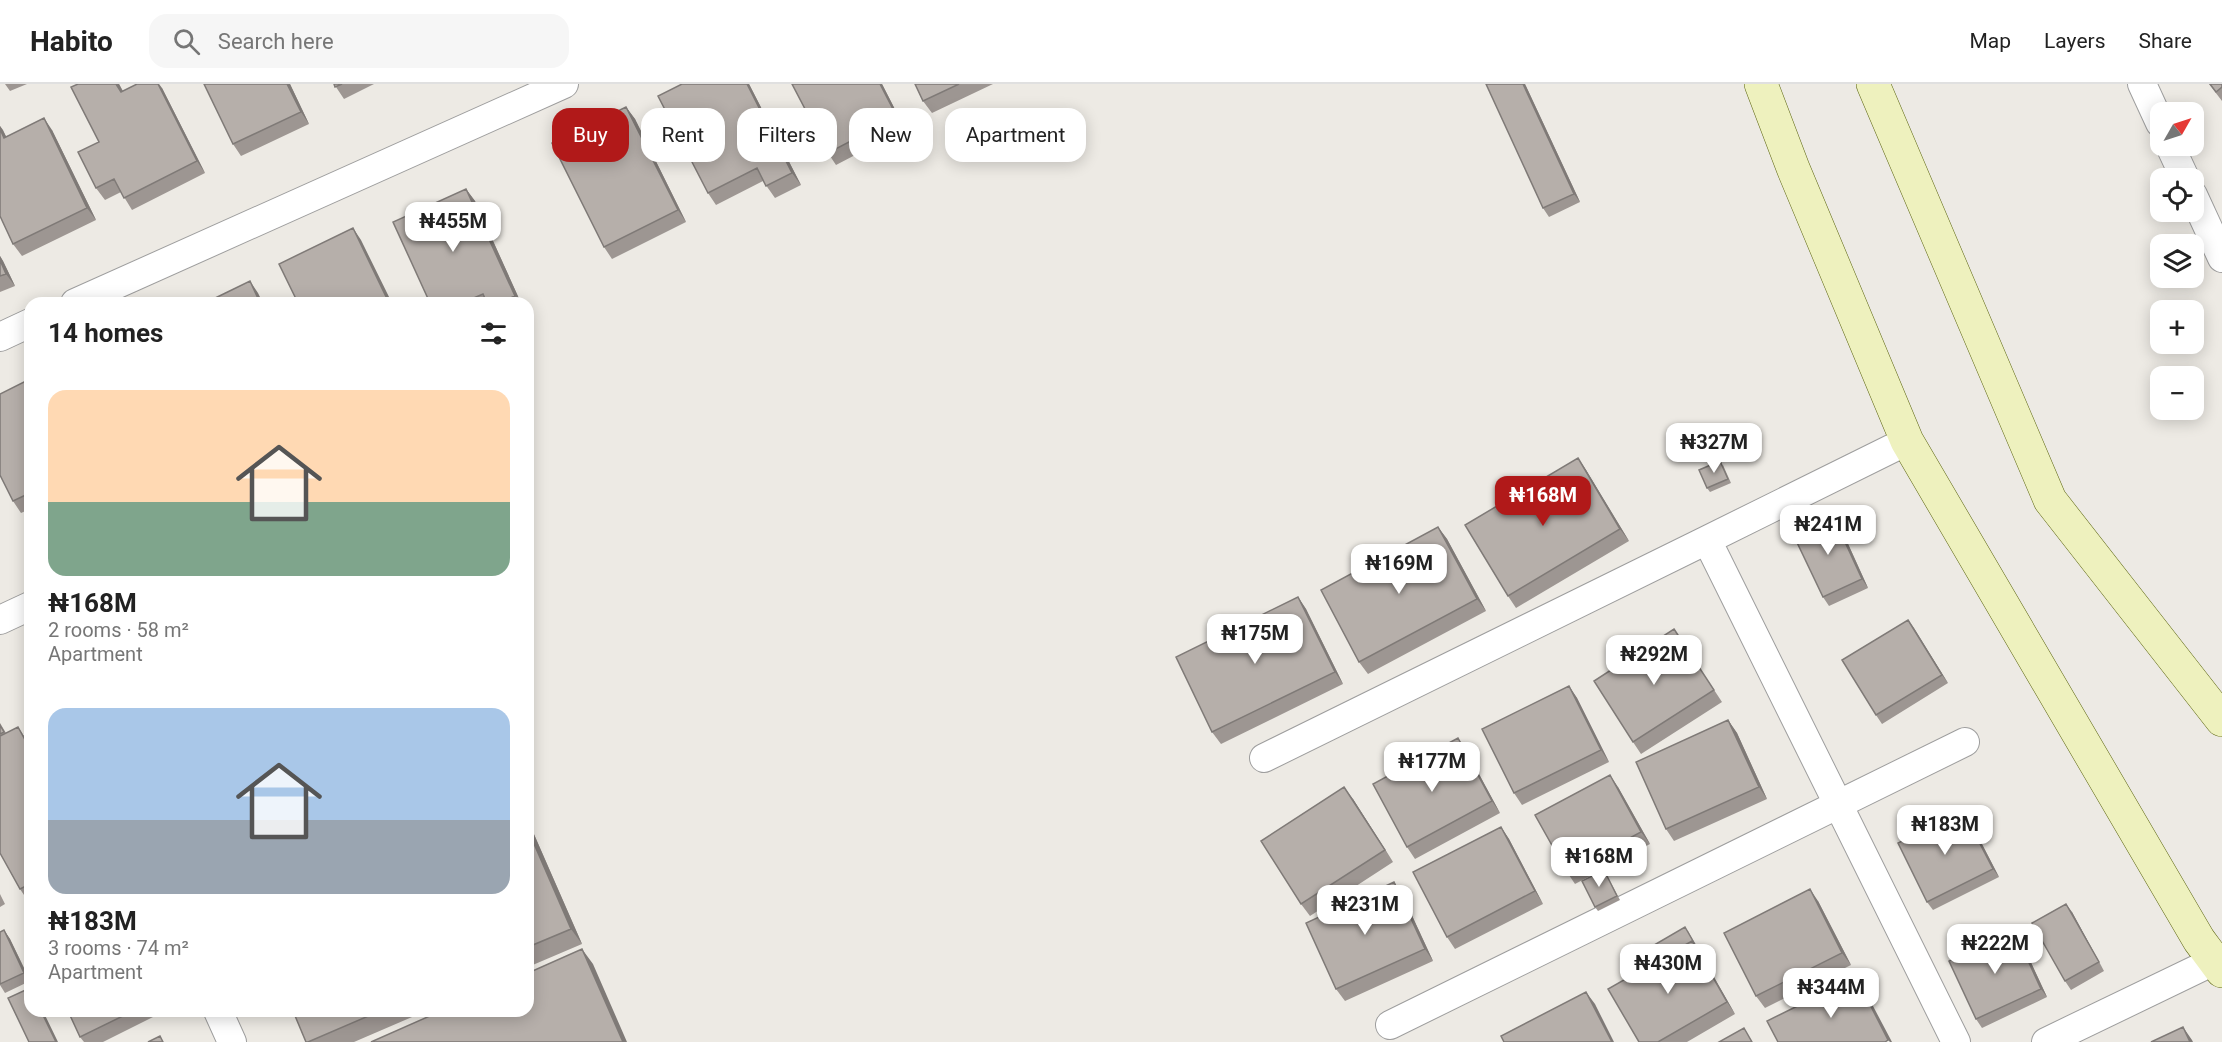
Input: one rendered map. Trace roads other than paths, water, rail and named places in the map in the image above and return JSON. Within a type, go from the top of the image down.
[{"type":"street","points":[[88,297],[564,84]]},
{"type":"street","points":[[1761,84],[1792,168],[1907,441],[2199,940],[2218,966],[2050,1041]]},
{"type":"street","points":[[1874,84],[2050,500],[2222,720]]},
{"type":"street","points":[[2142,84],[2150,102]]},
{"type":"street","points":[[2204,219],[2222,258]]},
{"type":"street","points":[[0,337],[24,326]]},
{"type":"street","points":[[1264,758],[1907,441]]},
{"type":"street","points":[[1707,540],[1956,1042]]},
{"type":"street","points":[[0,620],[24,609]]},
{"type":"street","points":[[1390,1025],[1965,742]]},
{"type":"street","points":[[221,1017],[232,1042]]}]
